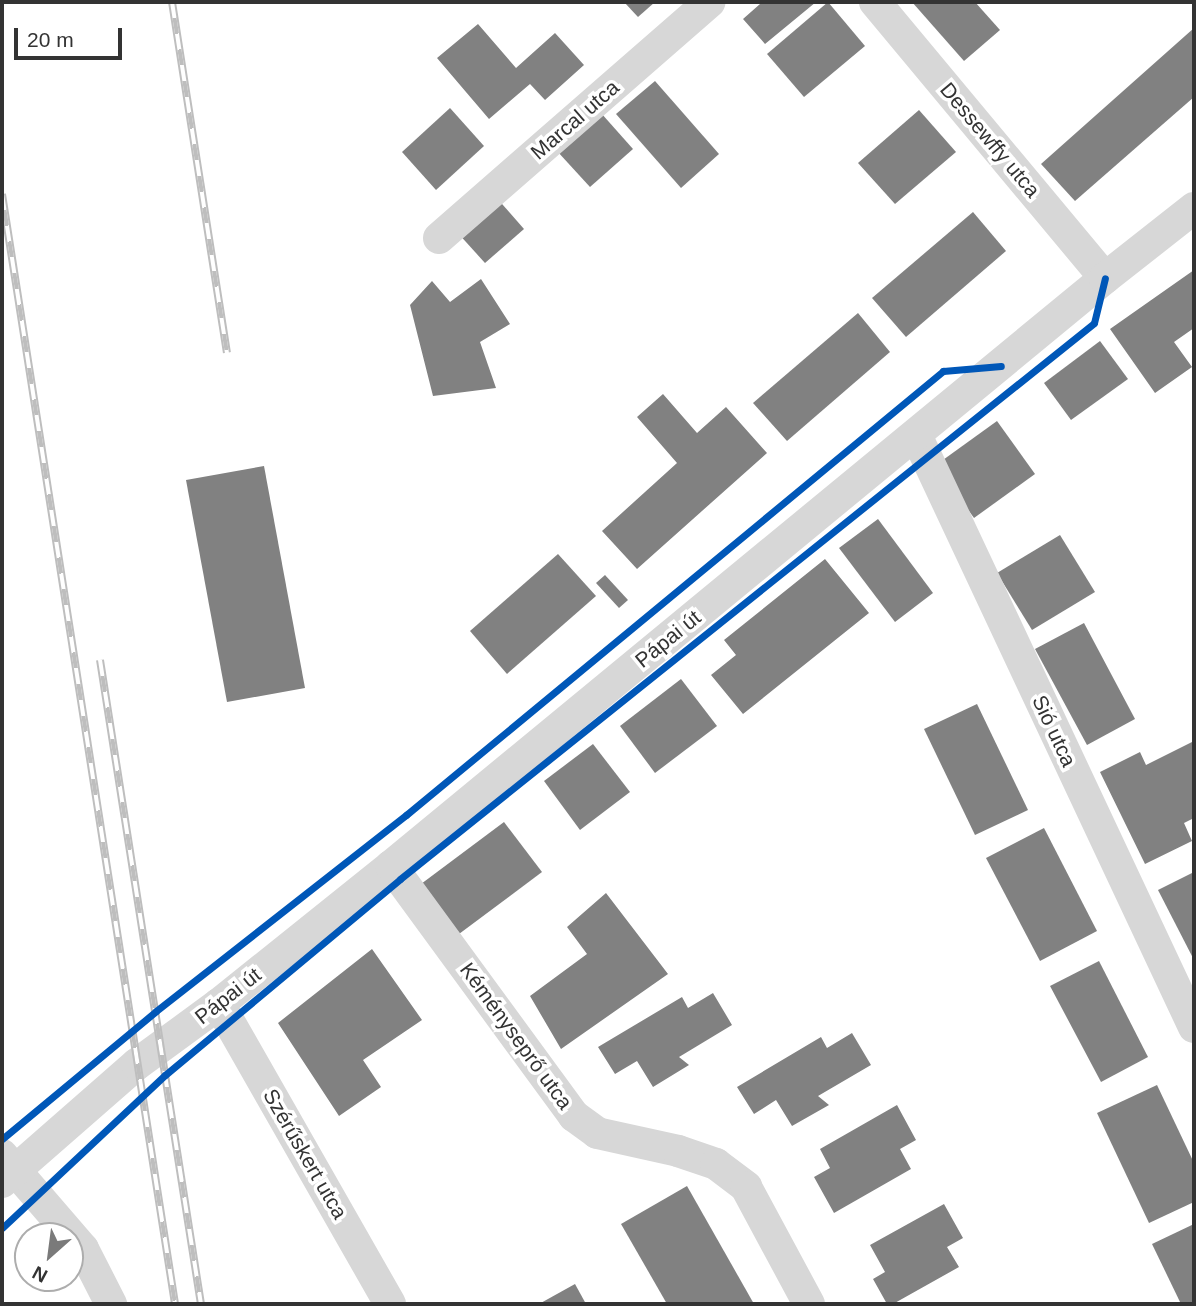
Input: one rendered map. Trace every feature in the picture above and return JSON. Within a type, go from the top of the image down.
[{"type":"street","name":"Marcal utca","points":[[439,238],[710,2]]},
{"type":"street","name":"Dessewffy utca","points":[[875,2],[1105,278]]},
{"type":"street","name":"Pápai út","points":[[6,1170],[391,866],[1105,278],[1194,208]]},
{"type":"street","name":"Sió utca","points":[[916,435],[1194,1027]]},
{"type":"street","name":"Kéményseprő utca","points":[[391,866],[574,1116],[597,1133],[678,1151],[716,1164],[746,1187],[809,1304]]},
{"type":"street","name":"Szérűskert utca","points":[[219,1003],[390,1304]]},
{"type":"street","points":[[6,1170],[83,1249],[111,1304]]},
{"type":"building","points":[[624,2],[655,2],[638,17]]},
{"type":"building","points":[[758,2],[816,2],[765,44],[743,19],[760,4]]},
{"type":"building","points":[[828,2],[865,46],[804,97],[767,54]]},
{"type":"building","points":[[912,2],[975,2],[1000,30],[964,61]]},
{"type":"building","points":[[478,24],[516,68],[555,33],[584,65],[545,100],[530,84],[489,119],[437,58]]},
{"type":"building","points":[[1194,28],[1194,97],[1075,201],[1041,164]]},
{"type":"building","points":[[655,81],[719,154],[681,188],[616,114]]},
{"type":"building","points":[[450,108],[484,146],[436,190],[402,152]]},
{"type":"building","points":[[919,110],[956,152],[895,204],[858,163]]},
{"type":"building","points":[[601,113],[633,149],[590,187],[557,151]]},
{"type":"building","points":[[495,196],[524,229],[485,263],[456,231]]},
{"type":"building","points":[[973,212],[1006,251],[906,337],[872,298]]},
{"type":"building","points":[[1194,270],[1194,328],[1174,342],[1192,367],[1155,393],[1110,329]]},
{"type":"building","points":[[481,279],[510,324],[480,342],[496,388],[433,396],[410,305],[432,281],[450,302]]},
{"type":"building","points":[[858,313],[890,352],[787,441],[753,403]]},
{"type":"building","points":[[1100,341],[1128,379],[1071,420],[1044,383]]},
{"type":"building","points":[[663,394],[697,433],[726,407],[767,453],[637,569],[602,531],[677,463],[637,417]]},
{"type":"building","points":[[997,421],[1035,474],[974,518],[936,465]]},
{"type":"building","points":[[264,466],[305,688],[227,702],[186,480]]},
{"type":"building","points":[[878,519],[933,593],[895,622],[839,548]]},
{"type":"building","points":[[1060,535],[1095,592],[1032,630],[997,573]]},
{"type":"building","points":[[558,554],[596,596],[507,674],[470,631]]},
{"type":"building","points":[[825,559],[869,613],[743,714],[711,675],[736,655],[724,640]]},
{"type":"building","points":[[605,575],[628,600],[619,608],[596,583]]},
{"type":"building","points":[[1084,623],[1135,719],[1087,745],[1035,649]]},
{"type":"building","points":[[681,679],[717,726],[655,773],[620,726]]},
{"type":"building","points":[[977,704],[1028,810],[975,835],[924,729]]},
{"type":"building","points":[[1194,741],[1194,818],[1184,823],[1192,841],[1145,864],[1100,772],[1140,752],[1146,765]]},
{"type":"building","points":[[593,744],[630,792],[580,830],[544,781]]},
{"type":"building","points":[[504,822],[542,872],[459,934],[421,884]]},
{"type":"building","points":[[1044,828],[1097,931],[1040,961],[986,858]]},
{"type":"building","points":[[1194,872],[1194,960],[1158,890]]},
{"type":"building","points":[[606,893],[668,974],[561,1049],[530,996],[587,954],[567,927]]},
{"type":"building","points":[[372,949],[422,1020],[363,1060],[381,1087],[339,1116],[278,1023]]},
{"type":"building","points":[[1099,961],[1148,1057],[1101,1082],[1050,986]]},
{"type":"building","points":[[713,993],[732,1025],[679,1057],[689,1065],[653,1087],[637,1061],[615,1074],[598,1047],[682,997],[688,1008]]},
{"type":"building","points":[[852,1033],[871,1065],[818,1096],[829,1105],[792,1126],[776,1100],[754,1114],[737,1087],[821,1037],[827,1048]]},
{"type":"building","points":[[1157,1085],[1194,1163],[1194,1202],[1149,1223],[1097,1113]]},
{"type":"building","points":[[897,1105],[916,1140],[900,1149],[911,1169],[834,1213],[814,1177],[830,1168],[820,1149]]},
{"type":"building","points":[[687,1186],[754,1304],[667,1304],[621,1224]]},
{"type":"building","points":[[944,1204],[963,1238],[947,1247],[959,1267],[893,1304],[887,1304],[873,1279],[885,1272],[870,1245]]},
{"type":"building","points":[[1194,1224],[1194,1304],[1181,1304],[1152,1244]]},
{"type":"building","points":[[575,1284],[586,1304],[539,1304]]},
{"type":"railway","points":[[172,2],[227,353]]},
{"type":"railway","points":[[2,194],[175,1304]]},
{"type":"railway","points":[[100,660],[201,1304]]},
{"type":"cycle path","points":[[2,1228],[165,1075],[400,879],[1094,323],[1105,278]]},
{"type":"cycle path","points":[[2,1139],[156,1011],[406,815],[943,371],[1001,366]]}]
